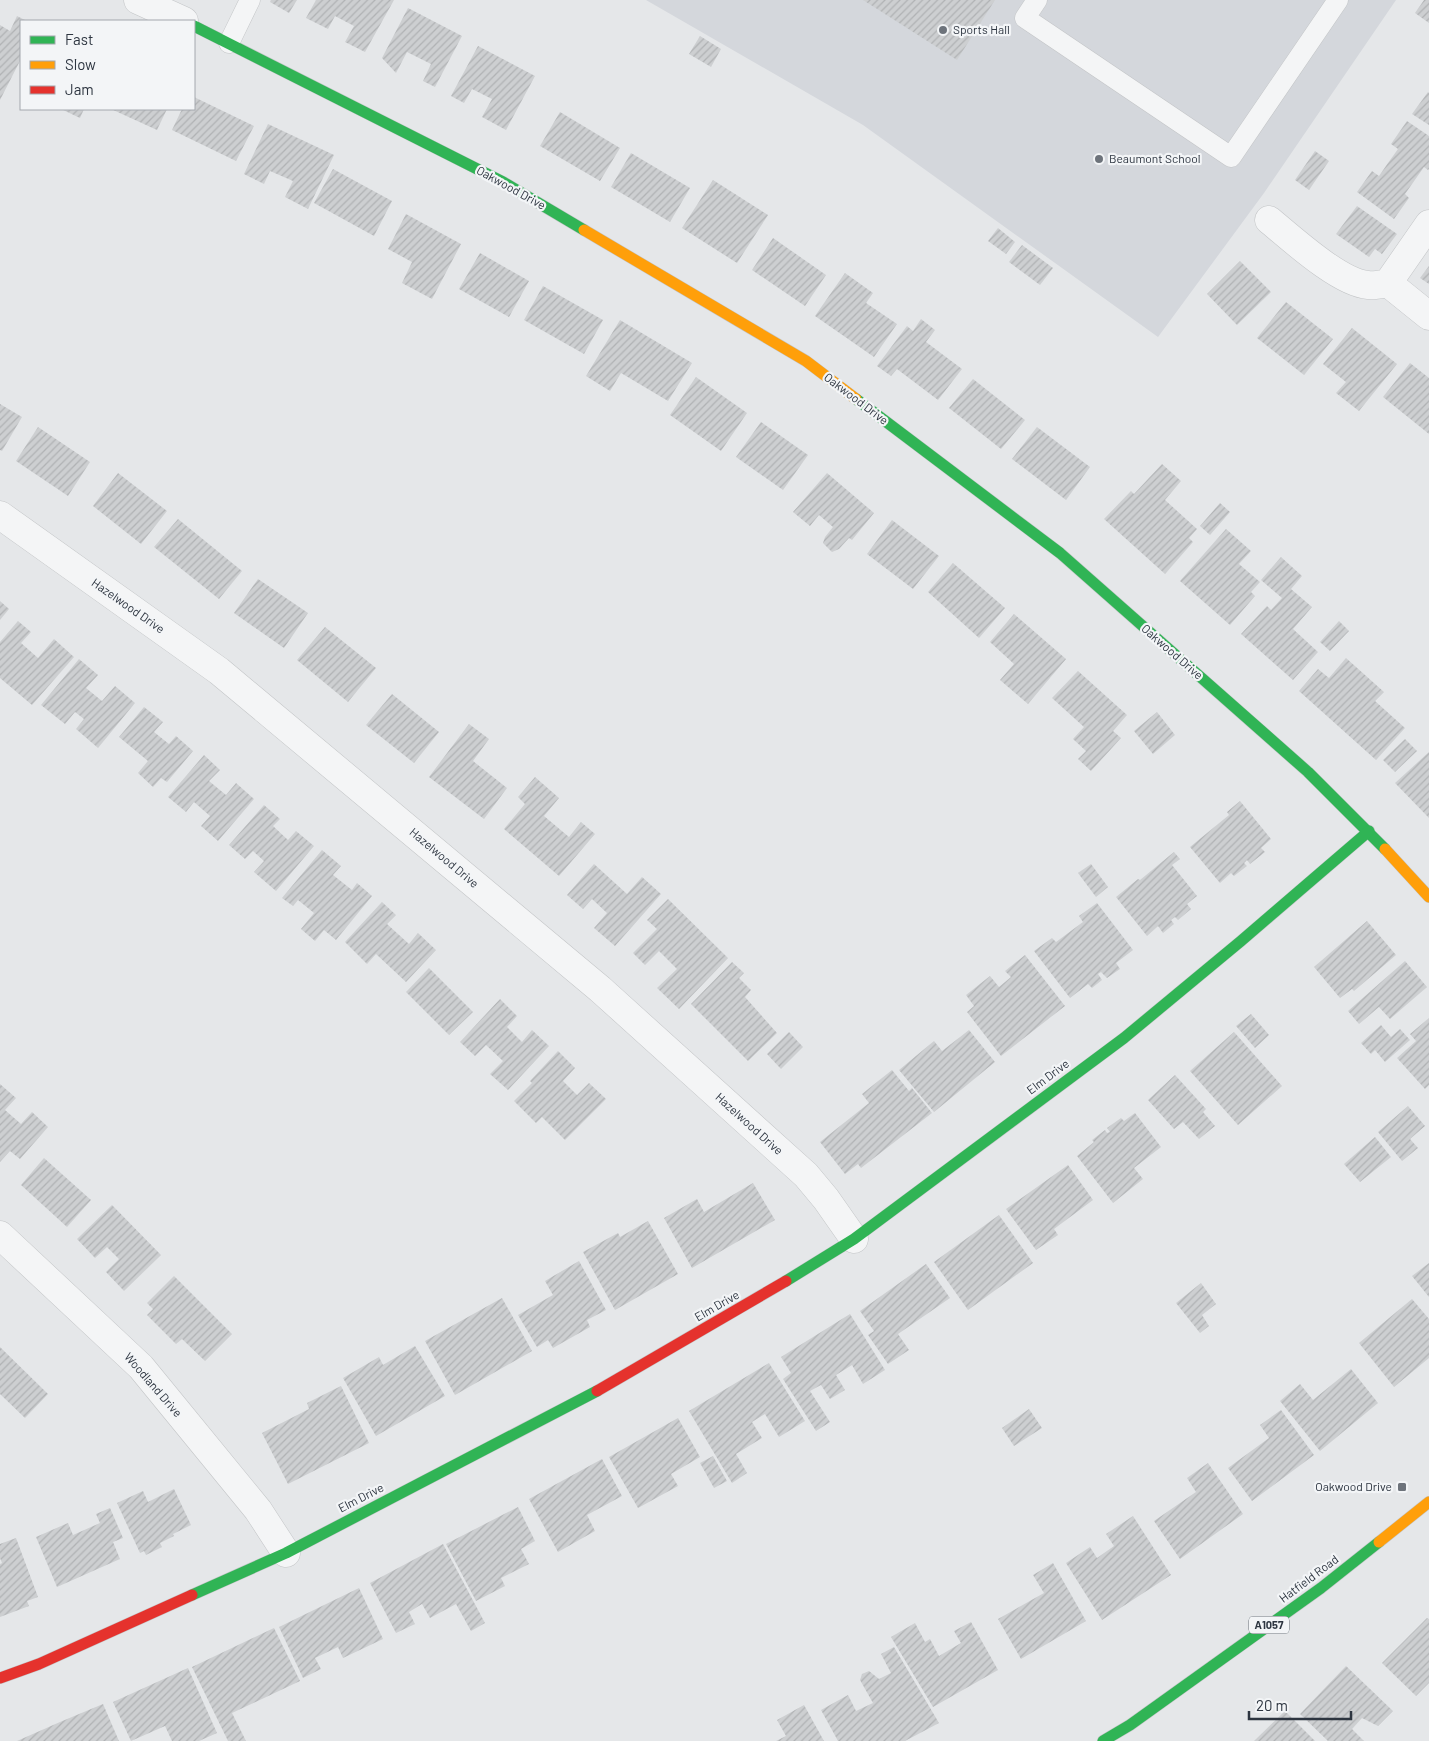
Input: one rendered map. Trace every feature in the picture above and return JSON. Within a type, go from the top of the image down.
[{"type":"street","points":[[138,0],[182,20]]},
{"type":"street","name":"Oakwood Drive","points":[[195,26],[503,182],[806,361],[1060,554],[1308,772],[1369,831],[1429,898]]},
{"type":"street","points":[[1269,220],[1312,256],[1353,282],[1369,286],[1388,283],[1429,224]]},
{"type":"street","points":[[1388,283],[1429,316]]},
{"type":"street","name":"Hazelwood Drive","points":[[0,515],[220,671],[600,989],[806,1176],[826,1199],[854,1239]]},
{"type":"street","name":"Elm Drive","points":[[0,1678],[39,1664],[286,1552],[593,1393],[750,1303],[854,1239],[1124,1038],[1369,831]]},
{"type":"street","name":"Woodland Drive","points":[[0,1235],[141,1367],[258,1510],[286,1552]]},
{"type":"street","name":"Hatfield Road","points":[[1103,1741],[1130,1725],[1320,1588],[1429,1502]]},
{"type":"lane","points":[[230,43],[250,0]]},
{"type":"lane","points":[[1037,0],[1026,18],[1231,158],[1338,0]]},
{"type":"shaded area","name":"Beaumont School","points":[[646,0],[1396,0],[1264,193],[1158,337],[863,125]]},
{"type":"building","points":[[271,0],[297,0],[289,13],[270,2]]},
{"type":"building","points":[[316,0],[394,0],[365,52],[345,42],[354,26],[335,16],[328,29],[306,18]]},
{"type":"building","name":"Sports Hall","points":[[863,0],[995,0],[957,60]]},
{"type":"building","points":[[1424,0],[1429,0],[1429,23],[1415,13]]},
{"type":"building","points":[[408,8],[462,36],[435,87],[423,81],[431,64],[407,52],[396,73],[382,58]]},
{"type":"building","points":[[17,16],[25,20],[20,20],[20,61],[0,100],[0,25],[10,31]]},
{"type":"building","points":[[700,36],[721,49],[711,67],[689,54]]},
{"type":"building","points":[[478,46],[535,76],[506,130],[482,117],[492,99],[472,89],[464,103],[451,96]]},
{"type":"building","points":[[1429,93],[1429,125],[1412,114]]},
{"type":"building","points":[[195,97],[254,126],[236,161],[172,130],[182,110],[195,110]]},
{"type":"building","points":[[63,110],[84,110],[80,118]]},
{"type":"building","points":[[113,110],[167,110],[157,130]]},
{"type":"building","points":[[560,112],[620,148],[600,181],[540,146]]},
{"type":"building","points":[[1407,121],[1429,136],[1429,169],[1424,167],[1405,194],[1409,198],[1394,219],[1357,192],[1372,171],[1379,176],[1398,149],[1391,144]]},
{"type":"building","points":[[268,124],[334,155],[308,209],[285,197],[293,181],[270,171],[264,184],[244,174]]},
{"type":"building","points":[[1315,151],[1329,161],[1309,190],[1295,180]]},
{"type":"building","points":[[631,153],[690,188],[670,222],[611,187]]},
{"type":"building","points":[[333,169],[392,201],[374,236],[314,203]]},
{"type":"building","points":[[713,180],[768,215],[737,263],[682,228]]},
{"type":"building","points":[[1357,206],[1397,234],[1382,254],[1375,249],[1369,257],[1336,234]]},
{"type":"building","points":[[406,214],[461,244],[432,299],[402,283],[412,262],[388,249]]},
{"type":"building","points":[[998,228],[1015,242],[1006,254],[988,241]]},
{"type":"building","points":[[773,238],[826,275],[805,306],[752,270]]},
{"type":"building","points":[[1022,245],[1053,268],[1040,285],[1009,262]]},
{"type":"building","points":[[480,253],[529,281],[509,317],[459,289]]},
{"type":"building","points":[[1240,261],[1271,292],[1237,325],[1207,294]]},
{"type":"building","points":[[1429,266],[1429,284],[1420,278]]},
{"type":"building","points":[[845,273],[873,293],[866,303],[897,324],[874,357],[815,316]]},
{"type":"building","points":[[543,286],[603,320],[584,354],[524,320]]},
{"type":"building","points":[[1286,302],[1333,339],[1304,375],[1257,338]]},
{"type":"building","points":[[921,319],[935,330],[926,342],[962,369],[938,400],[897,369],[891,376],[877,366],[907,326],[913,331]]},
{"type":"building","points":[[620,320],[692,363],[668,401],[621,373],[610,391],[586,376]]},
{"type":"building","points":[[1352,328],[1397,364],[1359,411],[1336,393],[1346,382],[1323,364]]},
{"type":"building","points":[[1410,363],[1429,378],[1429,434],[1383,397]]},
{"type":"building","points":[[696,377],[747,413],[721,451],[670,415]]},
{"type":"building","points":[[973,379],[1025,420],[1001,449],[949,408]]},
{"type":"building","points":[[0,404],[22,417],[2,451],[0,450]]},
{"type":"building","points":[[761,422],[808,455],[783,490],[736,457]]},
{"type":"building","points":[[38,427],[90,462],[68,496],[16,461]]},
{"type":"building","points":[[1037,427],[1090,467],[1066,500],[1012,459]]},
{"type":"building","points":[[1162,464],[1181,481],[1165,500],[1197,529],[1189,538],[1193,542],[1165,574],[1104,519],[1131,491],[1134,494]]},
{"type":"building","points":[[118,473],[167,511],[141,544],[93,506]]},
{"type":"building","points":[[827,473],[874,513],[852,540],[849,538],[839,549],[832,552],[823,543],[833,527],[819,515],[810,526],[793,512]]},
{"type":"building","points":[[1220,503],[1230,512],[1210,535],[1200,526]]},
{"type":"building","points":[[178,519],[242,571],[219,599],[154,547]]},
{"type":"building","points":[[892,520],[939,556],[913,589],[867,554]]},
{"type":"building","points":[[1226,529],[1251,551],[1239,564],[1260,582],[1251,592],[1255,596],[1230,625],[1180,581]]},
{"type":"building","points":[[1281,557],[1302,576],[1291,589],[1312,607],[1293,629],[1318,652],[1293,680],[1241,634],[1267,606],[1271,610],[1282,598],[1261,580]]},
{"type":"building","points":[[953,563],[1005,608],[979,638],[928,592]]},
{"type":"building","points":[[258,579],[308,613],[284,648],[234,613]]},
{"type":"building","points":[[0,601],[9,609],[0,620]]},
{"type":"building","points":[[1014,614],[1066,659],[1028,704],[1000,680],[1014,664],[990,642]]},
{"type":"building","points":[[18,621],[31,632],[21,643],[38,658],[54,639],[74,657],[32,705],[0,678],[0,642]]},
{"type":"building","points":[[1339,621],[1349,631],[1330,651],[1320,642]]},
{"type":"building","points":[[325,627],[376,668],[348,702],[297,660]]},
{"type":"building","points":[[1346,658],[1384,692],[1375,701],[1405,728],[1376,760],[1299,691],[1318,669],[1329,678]]},
{"type":"building","points":[[79,659],[98,675],[86,688],[102,701],[115,686],[135,703],[98,748],[76,729],[84,719],[75,712],[65,724],[41,705]]},
{"type":"building","points":[[1078,671],[1127,715],[1113,731],[1121,738],[1091,771],[1078,759],[1086,751],[1073,739],[1084,727],[1052,698]]},
{"type":"building","points":[[392,694],[439,732],[414,763],[366,725]]},
{"type":"building","points":[[144,707],[163,722],[154,732],[169,744],[176,736],[193,751],[167,782],[161,778],[153,787],[138,773],[148,761],[119,737]]},
{"type":"building","points":[[1157,712],[1175,735],[1153,754],[1134,731]]},
{"type":"building","points":[[469,724],[489,739],[473,761],[507,788],[484,819],[429,777]]},
{"type":"building","points":[[1405,739],[1417,751],[1395,772],[1383,760]]},
{"type":"building","points":[[1429,752],[1429,818],[1395,783]]},
{"type":"building","points":[[204,755],[220,770],[209,781],[226,795],[236,783],[254,799],[218,841],[201,826],[210,816],[194,802],[186,812],[168,797]]},
{"type":"building","points":[[535,777],[559,798],[544,816],[569,837],[581,822],[595,834],[559,876],[504,829],[525,804],[518,797]]},
{"type":"building","points":[[1240,801],[1271,839],[1261,848],[1265,852],[1250,864],[1247,860],[1244,863],[1247,866],[1234,876],[1231,873],[1220,883],[1190,847],[1229,815],[1227,812]]},
{"type":"building","points":[[264,805],[280,819],[273,826],[288,840],[296,831],[314,846],[276,891],[254,872],[264,861],[253,851],[245,859],[229,845]]},
{"type":"building","points":[[322,850],[341,866],[333,875],[352,890],[357,883],[372,896],[336,940],[324,930],[315,941],[301,929],[314,913],[298,900],[293,906],[282,898]]},
{"type":"building","points":[[1174,852],[1180,859],[1172,865],[1197,896],[1187,904],[1191,909],[1178,920],[1175,917],[1171,920],[1174,924],[1163,933],[1158,926],[1147,936],[1116,897]]},
{"type":"building","points":[[594,864],[627,894],[642,877],[661,894],[615,946],[594,928],[607,913],[592,899],[583,909],[567,895]]},
{"type":"building","points":[[1091,864],[1108,887],[1096,897],[1078,873]]},
{"type":"building","points":[[668,899],[728,958],[679,1009],[657,988],[677,969],[659,951],[645,965],[633,953],[657,929],[647,920]]},
{"type":"building","points":[[382,902],[396,915],[387,924],[409,944],[418,933],[436,950],[406,982],[376,954],[367,964],[345,942]]},
{"type":"building","points":[[1097,903],[1133,950],[1116,963],[1120,969],[1107,978],[1101,972],[1098,974],[1102,980],[1092,988],[1088,984],[1070,998],[1034,951],[1052,938],[1056,942],[1083,922],[1079,916]]},
{"type":"building","points":[[1367,921],[1396,955],[1354,991],[1352,989],[1340,998],[1314,967]]},
{"type":"building","points":[[1025,955],[1065,1006],[1001,1056],[967,1012],[974,1006],[966,995],[990,976],[999,987],[1011,977],[1005,971]]},
{"type":"building","points":[[1405,961],[1427,987],[1390,1019],[1379,1007],[1359,1024],[1348,1011]]},
{"type":"building","points":[[732,962],[744,973],[739,978],[751,990],[745,997],[777,1033],[748,1061],[691,1004]]},
{"type":"building","points":[[429,968],[473,1012],[449,1035],[406,992]]},
{"type":"building","points":[[500,999],[517,1016],[507,1027],[522,1042],[532,1030],[549,1046],[508,1090],[490,1074],[503,1061],[486,1045],[475,1056],[460,1042]]},
{"type":"building","points":[[1251,1014],[1269,1035],[1255,1048],[1236,1026]]},
{"type":"building","points":[[1429,1018],[1429,1085],[1425,1089],[1397,1058],[1416,1041],[1410,1034]]},
{"type":"building","points":[[1381,1025],[1391,1037],[1400,1029],[1410,1040],[1385,1062],[1375,1050],[1371,1054],[1361,1043]]},
{"type":"building","points":[[969,1030],[995,1062],[934,1112],[899,1070],[934,1041],[942,1051]]},
{"type":"building","points":[[789,1032],[803,1047],[781,1069],[767,1054]]},
{"type":"building","points":[[1234,1032],[1282,1086],[1238,1125],[1190,1071]]},
{"type":"building","points":[[558,1051],[575,1068],[563,1081],[577,1095],[589,1083],[606,1099],[565,1140],[542,1117],[536,1123],[514,1101],[532,1083],[530,1081]]},
{"type":"building","points":[[892,1070],[909,1091],[912,1088],[932,1113],[861,1168],[858,1164],[845,1174],[820,1142],[869,1103],[862,1094]]},
{"type":"building","points":[[1175,1075],[1206,1109],[1203,1112],[1215,1126],[1199,1139],[1183,1122],[1174,1129],[1148,1100]]},
{"type":"building","points":[[0,1084],[16,1098],[5,1110],[21,1124],[32,1112],[48,1127],[20,1159],[10,1151],[0,1162]]},
{"type":"building","points":[[1408,1106],[1425,1126],[1410,1139],[1418,1148],[1402,1161],[1378,1132]]},
{"type":"building","points":[[1135,1113],[1161,1147],[1134,1168],[1143,1179],[1113,1203],[1077,1156],[1094,1142],[1092,1140],[1105,1130],[1107,1133],[1110,1132],[1107,1128],[1121,1118],[1124,1121]]},
{"type":"building","points":[[1375,1137],[1391,1157],[1360,1182],[1344,1164]]},
{"type":"building","points":[[44,1158],[91,1200],[67,1227],[21,1185]]},
{"type":"building","points":[[1068,1165],[1093,1200],[1054,1229],[1058,1235],[1036,1250],[1006,1209]]},
{"type":"building","points":[[753,1183],[775,1220],[692,1268],[664,1218],[697,1199],[704,1212]]},
{"type":"building","points":[[112,1205],[161,1255],[124,1291],[106,1272],[119,1259],[107,1247],[95,1258],[77,1239]]},
{"type":"building","points":[[999,1215],[1033,1263],[968,1310],[934,1262]]},
{"type":"building","points":[[648,1221],[678,1274],[615,1310],[583,1252],[618,1233],[620,1237]]},
{"type":"building","points":[[579,1261],[606,1310],[587,1320],[590,1327],[553,1348],[548,1340],[537,1347],[518,1315],[553,1295],[545,1281]]},
{"type":"building","points":[[1429,1263],[1429,1297],[1412,1276]]},
{"type":"building","points":[[926,1264],[950,1298],[898,1334],[909,1350],[888,1364],[868,1335],[874,1331],[860,1311]]},
{"type":"building","points":[[174,1276],[232,1334],[205,1361],[182,1339],[176,1344],[147,1315],[153,1309],[147,1303]]},
{"type":"building","points":[[1201,1283],[1216,1304],[1202,1315],[1209,1326],[1200,1333],[1176,1303]]},
{"type":"building","points":[[502,1298],[532,1351],[455,1395],[425,1341]]},
{"type":"building","points":[[1412,1299],[1429,1319],[1429,1358],[1394,1387],[1359,1343]]},
{"type":"building","points":[[850,1314],[885,1370],[863,1384],[852,1365],[836,1375],[845,1390],[830,1399],[821,1385],[810,1391],[830,1422],[816,1431],[783,1379],[791,1373],[781,1357]]},
{"type":"building","points":[[415,1346],[445,1396],[376,1436],[343,1378],[379,1357],[383,1365]]},
{"type":"building","points":[[0,1347],[48,1394],[25,1418],[0,1394]]},
{"type":"building","points":[[769,1363],[805,1421],[779,1437],[765,1414],[752,1422],[762,1438],[736,1454],[747,1473],[732,1483],[689,1411]]},
{"type":"building","points":[[1351,1369],[1378,1403],[1320,1451],[1280,1401],[1300,1384],[1313,1400]]},
{"type":"building","points":[[341,1386],[369,1443],[288,1484],[262,1433],[309,1409],[307,1403]]},
{"type":"building","points":[[1029,1409],[1042,1428],[1014,1446],[1002,1428]]},
{"type":"building","points":[[1281,1410],[1314,1455],[1252,1501],[1228,1468],[1269,1438],[1260,1425]]},
{"type":"building","points":[[678,1418],[700,1457],[671,1474],[678,1486],[638,1508],[609,1457]]},
{"type":"building","points":[[713,1456],[727,1481],[714,1488],[700,1463]]},
{"type":"building","points":[[602,1459],[622,1496],[587,1515],[595,1531],[558,1552],[529,1499]]},
{"type":"building","points":[[1208,1463],[1243,1514],[1180,1559],[1154,1521],[1196,1492],[1187,1478]]},
{"type":"building","points":[[174,1489],[191,1525],[160,1543],[162,1547],[146,1555],[144,1551],[140,1553],[117,1503],[143,1491],[148,1502]]},
{"type":"building","points":[[518,1507],[535,1541],[521,1549],[529,1564],[501,1578],[505,1586],[476,1601],[446,1544]]},
{"type":"building","points":[[110,1508],[123,1538],[113,1542],[120,1559],[57,1587],[36,1537],[68,1523],[73,1535],[100,1523],[96,1514]]},
{"type":"building","points":[[1133,1516],[1171,1575],[1102,1620],[1066,1563],[1090,1547],[1097,1558],[1114,1546],[1106,1534]]},
{"type":"building","points":[[16,1538],[38,1597],[27,1601],[29,1606],[0,1617],[0,1564],[2,1563],[0,1544]]},
{"type":"building","points":[[443,1544],[485,1623],[471,1631],[456,1604],[430,1618],[422,1604],[409,1612],[415,1624],[396,1633],[370,1583]]},
{"type":"building","points":[[1053,1563],[1086,1621],[1021,1659],[998,1619],[1044,1593],[1033,1575]]},
{"type":"building","points":[[359,1588],[383,1639],[343,1658],[338,1647],[315,1658],[321,1669],[303,1678],[279,1627]]},
{"type":"building","points":[[1427,1618],[1429,1619],[1429,1683],[1416,1696],[1382,1663]]},
{"type":"building","points":[[971,1622],[998,1670],[933,1707],[891,1637],[915,1623],[925,1642],[930,1639],[939,1656],[961,1643],[954,1631]]},
{"type":"building","points":[[274,1628],[300,1681],[232,1713],[246,1741],[228,1741],[192,1667]]},
{"type":"building","points":[[894,1647],[939,1723],[905,1741],[838,1741],[821,1710],[848,1695],[856,1711],[873,1703],[860,1680],[862,1674],[869,1671],[879,1679],[891,1673],[881,1654]]},
{"type":"building","points":[[1346,1666],[1393,1711],[1378,1726],[1362,1718],[1352,1729],[1364,1741],[1328,1741],[1300,1714]]},
{"type":"building","points":[[188,1668],[217,1733],[199,1741],[172,1741],[165,1726],[131,1741],[113,1702]]},
{"type":"building","points":[[103,1704],[119,1741],[17,1741],[60,1722]]},
{"type":"building","points":[[804,1705],[824,1741],[776,1741],[786,1736],[777,1720]]},
{"type":"building","points":[[1285,1711],[1315,1741],[1254,1741]]},
{"type":"traffic: fast","points":[[195,27],[503,182],[584,230]]},
{"type":"traffic: fast","points":[[856,399],[1060,553],[1308,772],[1385,849]]},
{"type":"traffic: fast","points":[[786,1281],[854,1239],[1124,1038],[1369,831]]},
{"type":"traffic: fast","points":[[192,1595],[286,1553],[597,1391]]},
{"type":"traffic: fast","points":[[1103,1741],[1130,1725],[1321,1588],[1379,1542]]},
{"type":"traffic: slow","points":[[584,230],[806,361],[856,399]]},
{"type":"traffic: slow","points":[[1385,849],[1429,897]]},
{"type":"traffic: slow","points":[[1379,1542],[1429,1502]]},
{"type":"traffic: jam","points":[[597,1391],[786,1281]]},
{"type":"traffic: jam","points":[[0,1678],[39,1664],[192,1595]]},
{"type":"place","name":"Sports Hall","points":[[943,30]]},
{"type":"place","name":"Beaumont School","points":[[1099,159]]},
{"type":"place","name":"Oakwood Drive","points":[[1402,1487]]}]
